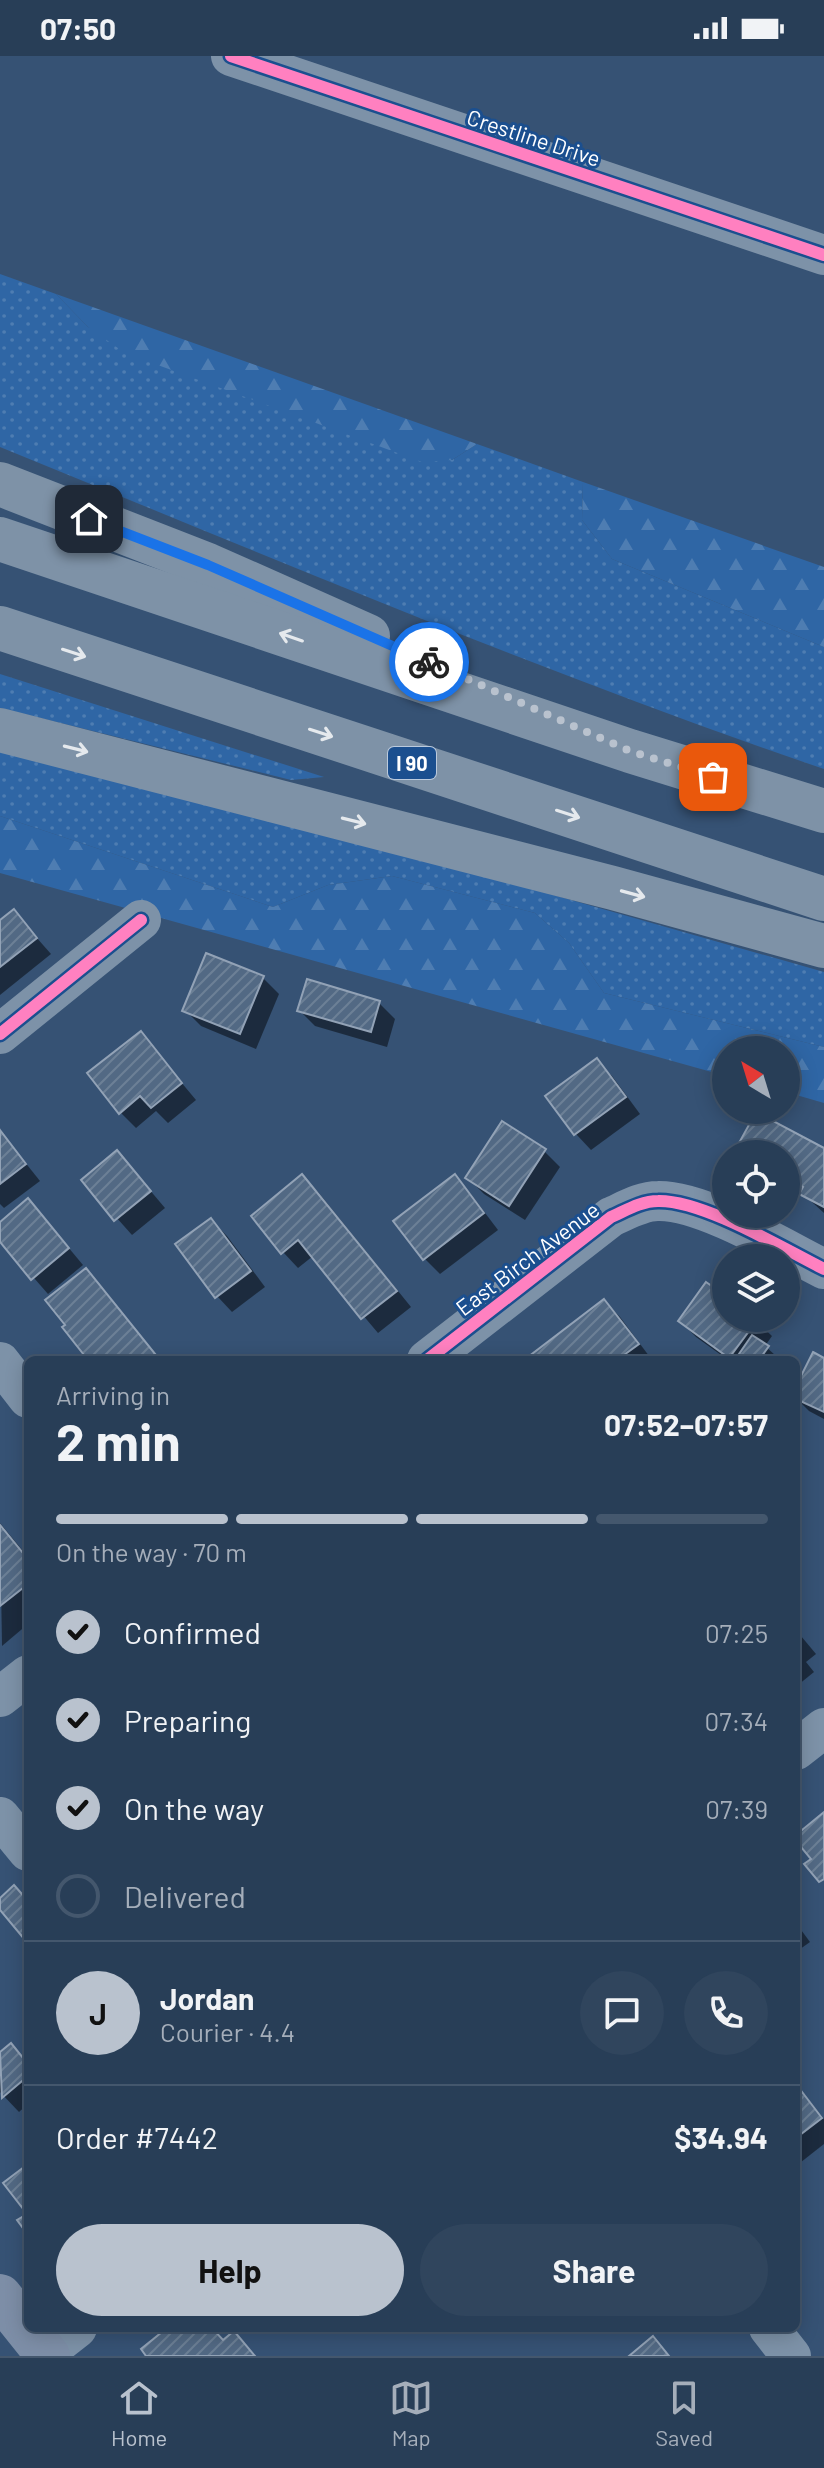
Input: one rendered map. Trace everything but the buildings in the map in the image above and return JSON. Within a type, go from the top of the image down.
[{"type":"highway","points":[[0,484],[208,565],[630,751]]},
{"type":"highway","points":[[0,539],[630,751],[824,811]]},
{"type":"highway","name":"I 90","points":[[0,628],[824,899]]},
{"type":"highway","points":[[0,730],[613,888],[824,946]]},
{"type":"main road","points":[[0,2296],[24,2317]]},
{"type":"main road","points":[[40,2332],[56,2346]]},
{"type":"street","name":"Crestline Drive","points":[[231,56],[824,255]]},
{"type":"street","points":[[0,1034],[141,920]]},
{"type":"street","name":"East Birch Avenue","points":[[432,1356],[611,1217],[642,1204],[658,1201],[706,1211],[824,1269]]},
{"type":"street","points":[[0,1362],[24,1393]]},
{"type":"street","points":[[0,1697],[24,1678]]},
{"type":"street","points":[[800,1747],[824,1728]]},
{"type":"street","points":[[0,1817],[24,1846]]},
{"type":"street","points":[[772,2332],[791,2356]]},
{"type":"green space","points":[[0,274],[56,294],[88,327],[452,460],[477,444],[583,482],[582,520],[612,559],[824,647],[824,769],[513,655],[0,447]]},
{"type":"green space","points":[[56,294],[477,444],[452,460],[422,462],[125,353],[88,327]]},
{"type":"green space","points":[[583,482],[824,567],[824,647],[612,559],[582,520]]},
{"type":"green space","points":[[0,674],[324,777],[291,780],[0,708]]},
{"type":"green space","points":[[0,748],[543,892],[824,972],[824,1047],[800,1041],[800,1036],[779,1036],[604,993],[569,943],[535,913],[392,876],[328,885],[273,907],[0,816]]},
{"type":"green space","points":[[0,816],[273,907],[328,885],[392,876],[535,913],[569,943],[604,993],[779,1036],[712,1036],[712,1072],[0,873]]},
{"type":"green space","points":[[800,1041],[824,1047],[824,1103],[800,1096]]},
{"type":"cycle path","points":[[231,56],[824,255]]},
{"type":"cycle path","points":[[0,1034],[141,920]]},
{"type":"cycle path","points":[[432,1356],[611,1217],[645,1203],[658,1201],[697,1208],[824,1269]]},
{"type":"way so far","points":[[429,662],[630,751],[713,777]]},
{"type":"route","points":[[89,519],[208,565],[429,662]]}]
